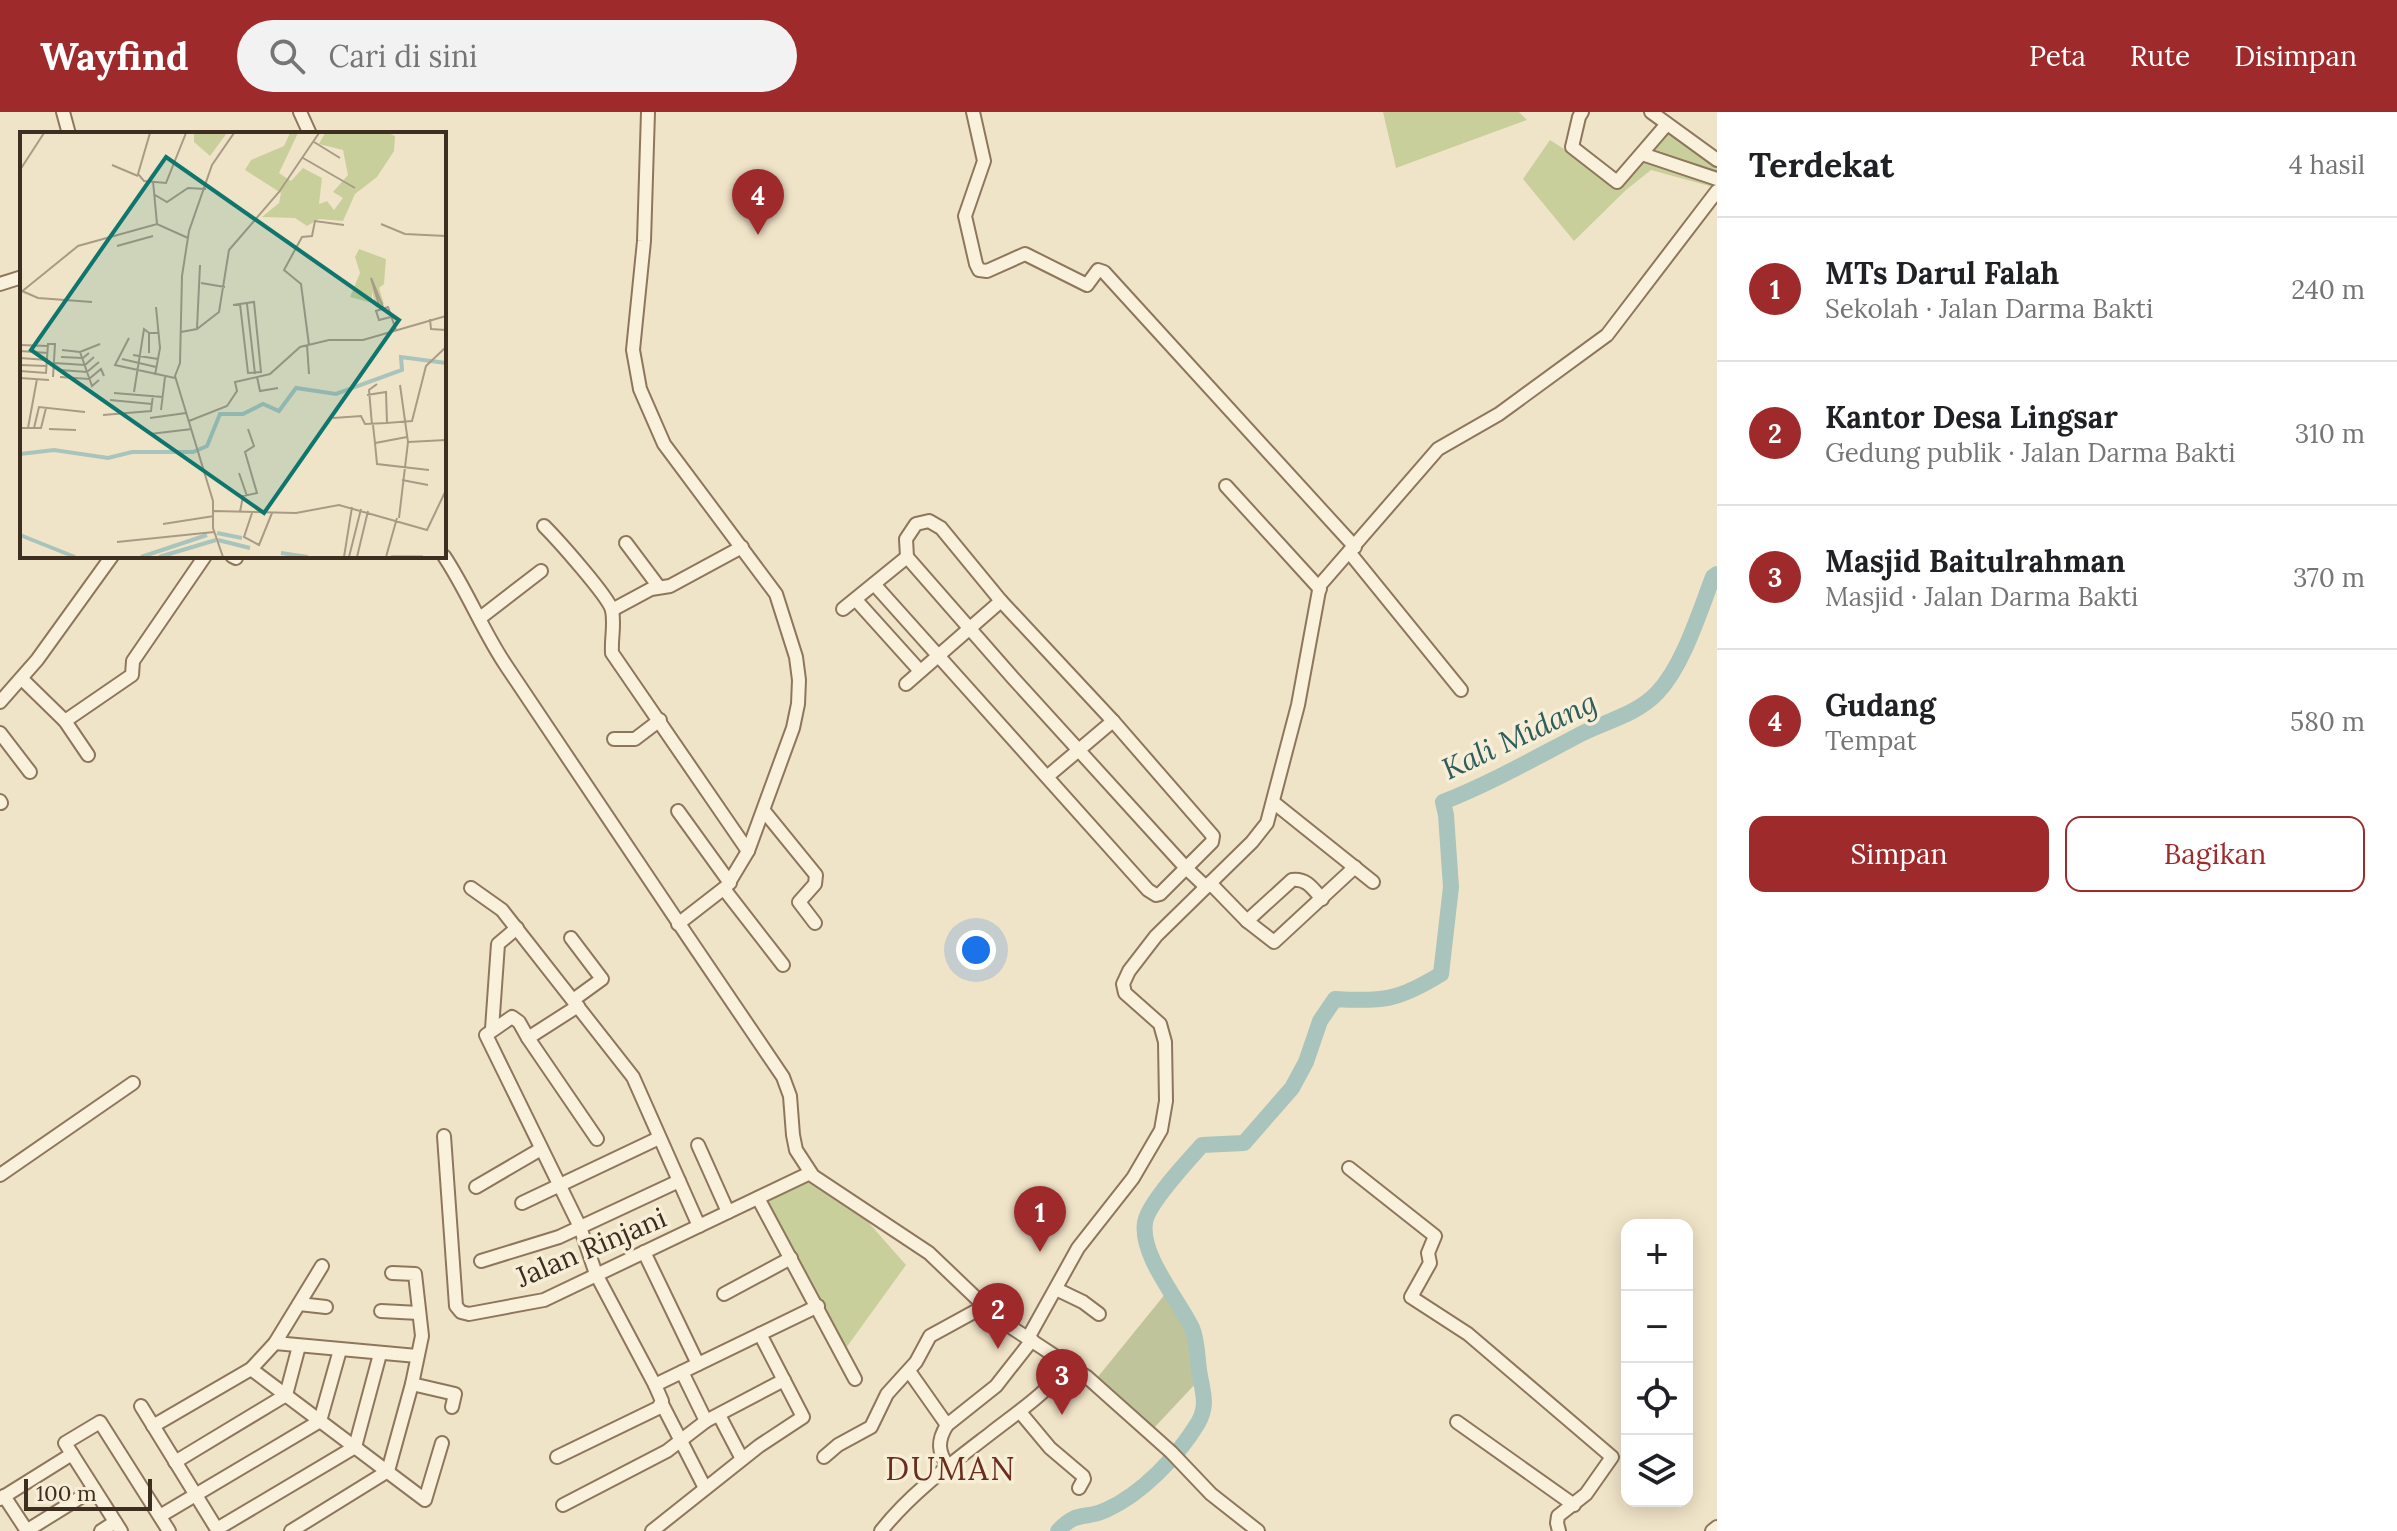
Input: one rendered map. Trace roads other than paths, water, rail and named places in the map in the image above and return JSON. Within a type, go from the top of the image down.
[{"type":"street","points":[[63,112],[68,132]]},
{"type":"street","points":[[300,112],[307,132]]},
{"type":"street","points":[[648,112],[644,241],[634,328],[636,371],[644,404],[664,444],[776,594],[798,668],[796,716],[748,851],[727,886],[678,924]]},
{"type":"street","points":[[973,112],[984,161],[965,216],[979,270],[987,271],[1025,254],[1087,285],[1098,270],[1104,272],[1352,550],[1461,690]]},
{"type":"street","points":[[1651,112],[1717,160]]},
{"type":"street","points":[[1579,114],[1572,147],[1613,181],[1620,181],[1667,124]]},
{"type":"street","points":[[1642,154],[1717,179]]},
{"type":"street","points":[[948,1466],[939,1444],[947,1425],[996,1386],[1030,1339],[1078,1248],[1136,1172],[1158,1135],[1166,1101],[1165,1042],[1160,1024],[1125,993],[1123,984],[1147,947],[1263,830],[1298,705],[1323,581],[1438,449],[1499,414],[1607,335],[1717,191]]},
{"type":"street","points":[[0,284],[20,277]]},
{"type":"street","points":[[1226,486],[1320,589]]},
{"type":"street","points":[[874,584],[1153,894],[1160,894],[1186,868],[1212,842],[1213,836],[1113,721],[1001,601],[941,528],[921,522],[911,528],[905,546],[907,557],[969,628],[1186,868],[1274,942],[1355,867]]},
{"type":"street","points":[[544,526],[612,610],[615,632],[612,653],[748,851]]},
{"type":"street","points":[[626,543],[659,587]]},
{"type":"street","points":[[612,610],[659,587],[670,586],[742,547]]},
{"type":"street","points":[[843,609],[907,557]]},
{"type":"street","points":[[0,702],[22,679],[111,558]]},
{"type":"street","points":[[65,721],[132,675],[133,661],[204,558]]},
{"type":"street","points":[[445,558],[501,660],[783,1077],[790,1096],[794,1143],[810,1173],[941,1263],[983,1307],[1069,1364],[1113,1398],[1226,1507],[1258,1531]]},
{"type":"street","points":[[480,618],[541,571]]},
{"type":"street","points":[[856,600],[920,671]]},
{"type":"street","points":[[906,684],[1001,601]]},
{"type":"street","points":[[22,679],[65,721],[88,755]]},
{"type":"street","points":[[614,739],[635,739],[660,720]]},
{"type":"street","points":[[1048,776],[1113,721]]},
{"type":"street","points":[[0,733],[30,772]]},
{"type":"street","points":[[1273,802],[1373,882]]},
{"type":"street","points":[[678,811],[783,965]]},
{"type":"street","points":[[764,811],[816,875],[815,884],[799,902],[815,923]]},
{"type":"street","points":[[1247,921],[1292,880],[1307,882],[1322,899]]},
{"type":"street","points":[[471,888],[498,905],[633,1077],[699,1226]]},
{"type":"street","points":[[492,1029],[498,944],[517,928]]},
{"type":"street","points":[[528,1038],[602,979],[571,938]]},
{"type":"street","points":[[597,1139],[519,1022],[512,1017],[487,1032],[486,1037],[580,1227],[596,1274],[705,1488]]},
{"type":"street","points":[[0,1175],[133,1083]]},
{"type":"street","name":"Jalan Rinjani","points":[[444,1136],[456,1306],[461,1312],[469,1314],[535,1302],[810,1173]]},
{"type":"street","points":[[522,1203],[659,1138]]},
{"type":"street","points":[[698,1145],[728,1212]]},
{"type":"street","points":[[476,1187],[541,1149]]},
{"type":"street","points":[[1349,1168],[1436,1237],[1427,1255],[1430,1263],[1411,1297],[1468,1334],[1612,1457],[1594,1484],[1574,1505],[1558,1516],[1559,1531]]},
{"type":"street","points":[[481,1261],[559,1237],[679,1181]]},
{"type":"street","points":[[758,1198],[855,1379]]},
{"type":"street","points":[[644,1252],[698,1364]]},
{"type":"street","points":[[724,1294],[791,1258]]},
{"type":"street","points":[[153,1426],[251,1369],[275,1343],[322,1266]]},
{"type":"street","points":[[291,1531],[388,1471],[422,1336],[415,1274],[392,1273]]},
{"type":"street","points":[[1056,1289],[1099,1314]]},
{"type":"street","points":[[299,1304],[326,1307]]},
{"type":"street","points":[[655,1385],[818,1306]]},
{"type":"street","points":[[824,1457],[838,1445],[871,1427],[887,1394],[909,1371],[934,1333],[983,1307]]},
{"type":"street","points":[[381,1311],[419,1313]]},
{"type":"street","points":[[652,1531],[742,1459],[803,1417],[760,1334]]},
{"type":"street","points":[[275,1343],[417,1356]]},
{"type":"street","points":[[175,1462],[286,1395],[299,1346]]},
{"type":"street","points":[[160,1516],[320,1421],[340,1350]]},
{"type":"street","points":[[141,1406],[217,1530],[355,1447],[380,1354]]},
{"type":"street","points":[[881,1531],[893,1515],[948,1466],[1020,1412],[1069,1364]]},
{"type":"street","points":[[251,1369],[425,1500],[442,1443]]},
{"type":"street","points":[[909,1371],[947,1425]]},
{"type":"street","points":[[682,1372],[706,1421]]},
{"type":"street","points":[[563,1505],[680,1442],[706,1421],[784,1380]]},
{"type":"street","points":[[412,1384],[455,1394],[452,1407]]},
{"type":"street","points":[[557,1457],[662,1404]]},
{"type":"street","points":[[1020,1412],[1050,1448],[1083,1476],[1079,1488]]},
{"type":"street","points":[[719,1415],[742,1459]]},
{"type":"street","points":[[101,1531],[118,1527],[65,1443],[100,1422],[169,1531]]},
{"type":"street","points":[[1457,1422],[1574,1505]]},
{"type":"street","points":[[72,1454],[2,1497],[27,1531],[94,1489]]},
{"type":"street","points":[[1712,1531],[1717,1527]]},
{"type":"waterway","name":"Kali Midang","points":[[1058,1531],[1070,1520],[1098,1513],[1146,1484],[1180,1448],[1203,1411],[1194,1333],[1161,1277],[1145,1236],[1147,1215],[1160,1194],[1202,1145],[1244,1143],[1292,1088],[1306,1062],[1320,1021],[1335,999],[1390,997],[1441,974],[1451,887],[1443,802],[1649,701],[1675,669],[1713,577],[1717,574]]},
{"type":"place","name":"Gudang","points":[[758,235]]},
{"type":"place","name":"MTs Darul Falah","points":[[1040,1252]]},
{"type":"place","name":"Kantor Desa Lingsar","points":[[998,1349]]},
{"type":"place","name":"Masjid Baitulrahman","points":[[1062,1415]]},
{"type":"district","name":"DUMAN","points":[[951,1468]]}]
